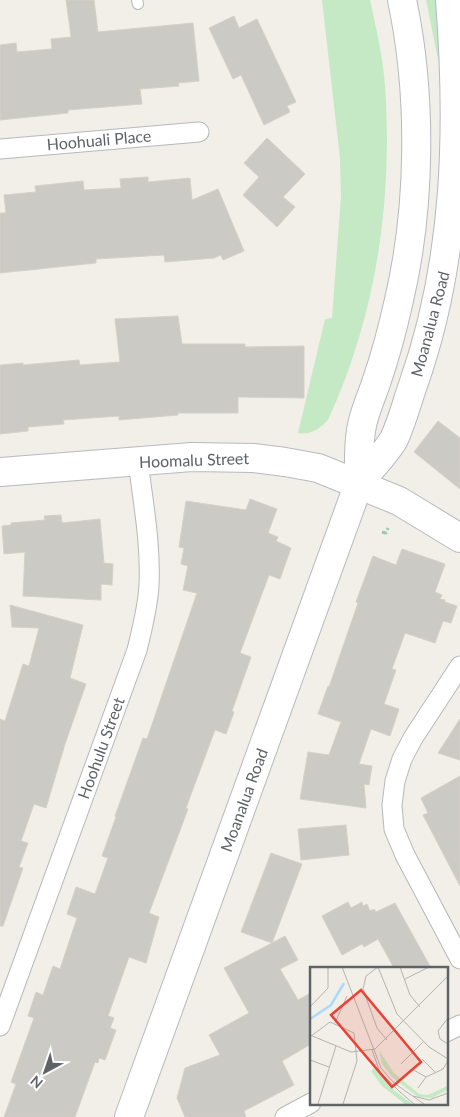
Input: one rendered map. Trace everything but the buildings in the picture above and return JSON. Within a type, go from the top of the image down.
[{"type":"main road","name":"Moanalua Road","points":[[129,1117],[359,483],[361,429],[386,353],[400,299],[408,254],[415,185],[416,112],[413,67],[402,0]]},
{"type":"main road","name":"Moanalua Road","points":[[359,483],[394,439],[427,342],[447,258],[453,219],[457,140],[455,60],[450,0]]},
{"type":"main road","name":"Hoomalu Street","points":[[0,472],[208,456],[253,458],[318,468],[359,483],[399,501],[460,538]]},
{"type":"street","name":"Hoohuali Place","points":[[0,149],[199,132]]},
{"type":"street","name":"Hoohulu Street","points":[[0,1026],[133,659],[146,616],[150,562],[138,461]]},
{"type":"street","points":[[460,666],[413,738],[402,759],[395,781],[392,805],[394,829],[405,856],[460,959]]},
{"type":"street","points":[[448,1031],[460,1025]]},
{"type":"street","points":[[285,1117],[310,1104]]},
{"type":"path","points":[[382,532],[386,533],[388,528]]},
{"type":"green space","points":[[322,0],[370,0],[384,75],[387,129],[386,172],[378,257],[369,299],[345,381],[328,420],[314,431],[298,433],[325,319],[332,318],[341,196],[340,158]]},
{"type":"green space","points":[[426,0],[435,0],[438,17],[439,64]]}]
